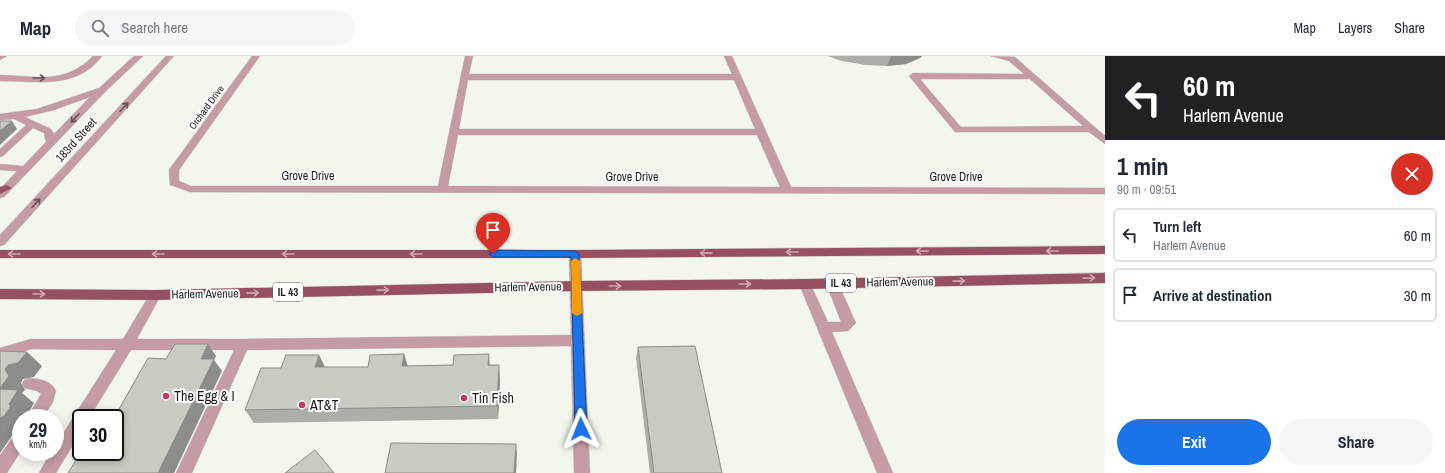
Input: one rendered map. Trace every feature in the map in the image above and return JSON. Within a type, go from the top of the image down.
[{"type":"main road","points":[[0,254],[575,254],[1105,250]]},
{"type":"main road","name":"Harlem Avenue","points":[[0,294],[155,295],[576,286],[805,284],[1105,278]]},
{"type":"street","points":[[0,78],[60,78],[73,76],[81,72],[98,56]]},
{"type":"street","name":"183rd Street","points":[[2,191],[102,90],[139,56]]},
{"type":"street","name":"183rd Street","points":[[0,242],[170,56]]},
{"type":"street","name":"Orchard Drive","points":[[174,170],[256,56]]},
{"type":"street","points":[[442,190],[469,56]]},
{"type":"street","points":[[728,56],[787,190]]},
{"type":"street","points":[[995,56],[1010,57],[1105,141]]},
{"type":"street","points":[[1032,77],[913,76],[958,130],[1092,130]]},
{"type":"street","points":[[465,78],[738,77]]},
{"type":"street","points":[[0,117],[17,117],[47,110],[102,90]]},
{"type":"street","points":[[17,117],[48,131],[51,142]]},
{"type":"street","points":[[0,154],[33,123]]},
{"type":"street","points":[[454,132],[761,132]]},
{"type":"street","points":[[0,167],[25,169]]},
{"type":"street","name":"Grove Drive","points":[[174,170],[174,183],[190,189],[1105,191]]},
{"type":"street","points":[[575,254],[582,473]]},
{"type":"street","points":[[824,327],[843,327],[849,323],[832,283]]},
{"type":"street","points":[[805,284],[885,473]]},
{"type":"street","points":[[87,409],[127,344],[155,295]]},
{"type":"street","points":[[0,355],[31,344],[243,345],[578,340]]},
{"type":"street","points":[[184,473],[243,345]]},
{"type":"street","points":[[29,384],[40,385],[49,391],[47,399],[40,409]]},
{"type":"street","points":[[47,473],[72,433]]},
{"type":"street","points":[[0,469],[12,451]]},
{"type":"building","points":[[0,121],[12,121],[0,131]]},
{"type":"building","points":[[175,344],[208,344],[201,359],[214,359],[158,473],[68,473],[75,461],[124,461],[124,409],[119,409],[148,358],[166,359]]},
{"type":"building","points":[[695,346],[722,473],[654,473],[638,347]]},
{"type":"building","points":[[0,351],[27,352],[18,363],[8,365],[5,369],[9,376],[0,388]]},
{"type":"building","points":[[404,354],[402,366],[453,365],[454,355],[489,354],[488,365],[499,365],[497,406],[245,410],[261,368],[281,368],[286,355],[319,355],[315,367],[368,367],[370,355]]},
{"type":"building","points":[[0,389],[18,390],[9,404],[11,406],[4,416],[0,418]]},
{"type":"building","points":[[391,443],[516,444],[514,473],[385,473]]},
{"type":"building","points":[[315,450],[334,473],[285,473]]},
{"type":"slow traffic","points":[[575,261],[577,313]]},
{"type":"place","name":"The Egg & I","points":[[166,396]]},
{"type":"place","name":"Tin Fish","points":[[464,398]]},
{"type":"place","name":"AT&T","points":[[302,405]]},
{"type":"route","points":[[493,254],[575,254],[581,429]]}]
